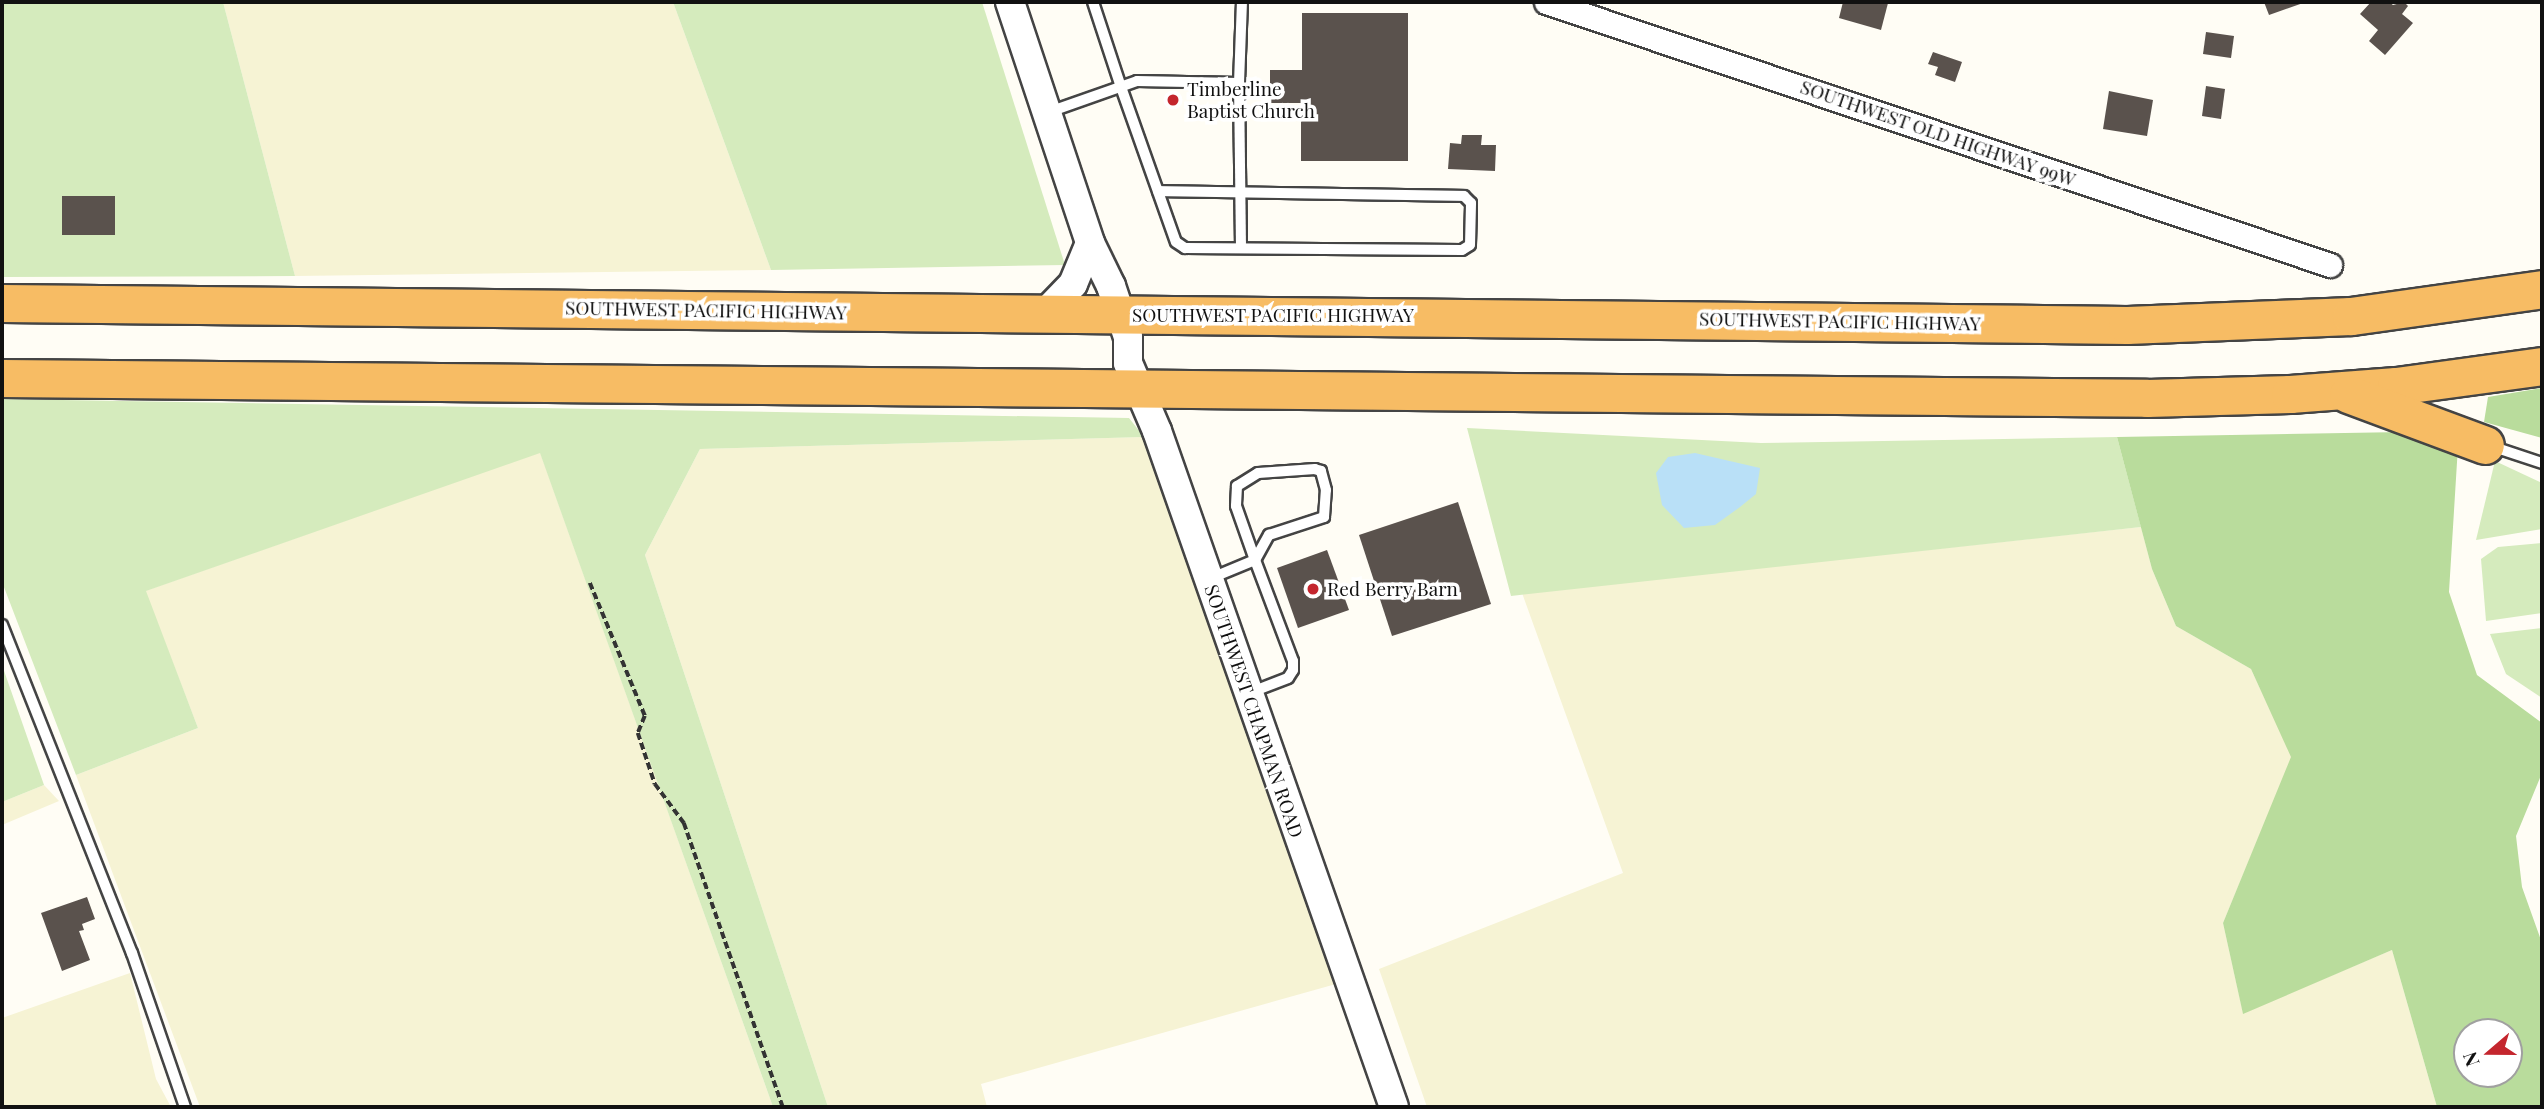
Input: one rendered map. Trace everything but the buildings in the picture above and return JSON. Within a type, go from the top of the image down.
[{"type":"highway","name":"SOUTHWEST PACIFIC HIGHWAY","points":[[2,303],[2181,324],[2351,316],[2542,289]]},
{"type":"highway","points":[[2,378],[2077,398],[2220,396],[2337,390],[2474,377],[2542,366]]},
{"type":"highway","points":[[2337,390],[2486,444]]},
{"type":"street","name":"SOUTHWEST CHAPMAN ROAD","points":[[1010,2],[1090,243],[1111,285],[1128,337],[1128,363],[1157,431],[1394,1107]]},
{"type":"street","name":"SOUTHWEST OLD HIGHWAY 99W","points":[[1546,2],[2330,265]]},
{"type":"street","points":[[1045,313],[1073,284],[1090,243]]},
{"type":"lane","points":[[1093,2],[1121,87],[1176,242],[1185,248],[1462,250],[1470,245],[1471,203],[1464,196],[1158,191]]},
{"type":"lane","points":[[1241,248],[1239,83],[1242,2]]},
{"type":"lane","points":[[1046,113],[1137,81],[1239,83]]},
{"type":"lane","points":[[2486,444],[2542,463]]},
{"type":"lane","points":[[1209,579],[1255,560],[1269,535],[1324,517],[1326,490],[1321,471],[1315,468],[1258,473],[1237,486],[1236,506],[1255,560],[1293,661],[1289,678],[1248,693]]},
{"type":"lane","points":[[2,625],[132,953],[185,1107]]},
{"type":"path","points":[[590,583],[645,716],[638,733],[655,784],[684,823],[783,1107]]},
{"type":"shaded area","points":[[223,2],[673,2],[771,270],[295,276]]},
{"type":"shaded area","points":[[1144,437],[1336,984],[981,1084],[987,1107],[828,1107],[645,555],[700,449]]},
{"type":"shaded area","points":[[540,452],[773,1107],[200,1107],[76,775],[198,728],[145,591]]},
{"type":"shaded area","points":[[2141,527],[2152,569],[2176,626],[2251,669],[2292,757],[2223,923],[2243,1013],[2392,950],[2437,1107],[1427,1107],[1379,969],[1623,873],[1522,593]]},
{"type":"shaded area","points":[[44,785],[59,801],[2,825],[2,802]]},
{"type":"shaded area","points":[[130,973],[156,1079],[171,1107],[2,1107],[2,1018]]},
{"type":"green space","points":[[2,2],[223,2],[295,276],[2,277]]},
{"type":"green space","points":[[673,2],[982,2],[1065,265],[771,270]]},
{"type":"green space","points":[[2542,388],[2542,438],[2484,422],[2488,397]]},
{"type":"green space","points":[[2,399],[1129,418],[1144,437],[700,449],[645,555],[828,1107],[773,1107],[540,453],[146,591],[198,728],[76,775],[2,582]]},
{"type":"green space","points":[[1467,428],[1761,443],[2117,437],[2141,527],[1511,596]]},
{"type":"green space","points":[[2403,432],[2458,446],[2449,592],[2477,675],[2542,723],[2542,773],[2516,836],[2522,887],[2542,943],[2542,1107],[2437,1107],[2392,950],[2243,1014],[2223,923],[2291,757],[2251,669],[2176,626],[2152,569],[2117,437]]},
{"type":"green space","points":[[2495,461],[2542,483],[2542,529],[2476,540]]},
{"type":"green space","points":[[2542,543],[2542,613],[2486,621],[2481,559],[2498,547]]},
{"type":"green space","points":[[2542,628],[2542,698],[2506,674],[2490,634]]},
{"type":"green space","points":[[2,665],[44,785],[2,802]]},
{"type":"water","points":[[1695,453],[1760,468],[1756,494],[1740,507],[1715,525],[1684,528],[1662,505],[1656,473],[1668,457]]},
{"type":"place","name":"Timberline Baptist Church","points":[[1173,100]]},
{"type":"place","name":"Red Berry Barn","points":[[1313,589]]}]
